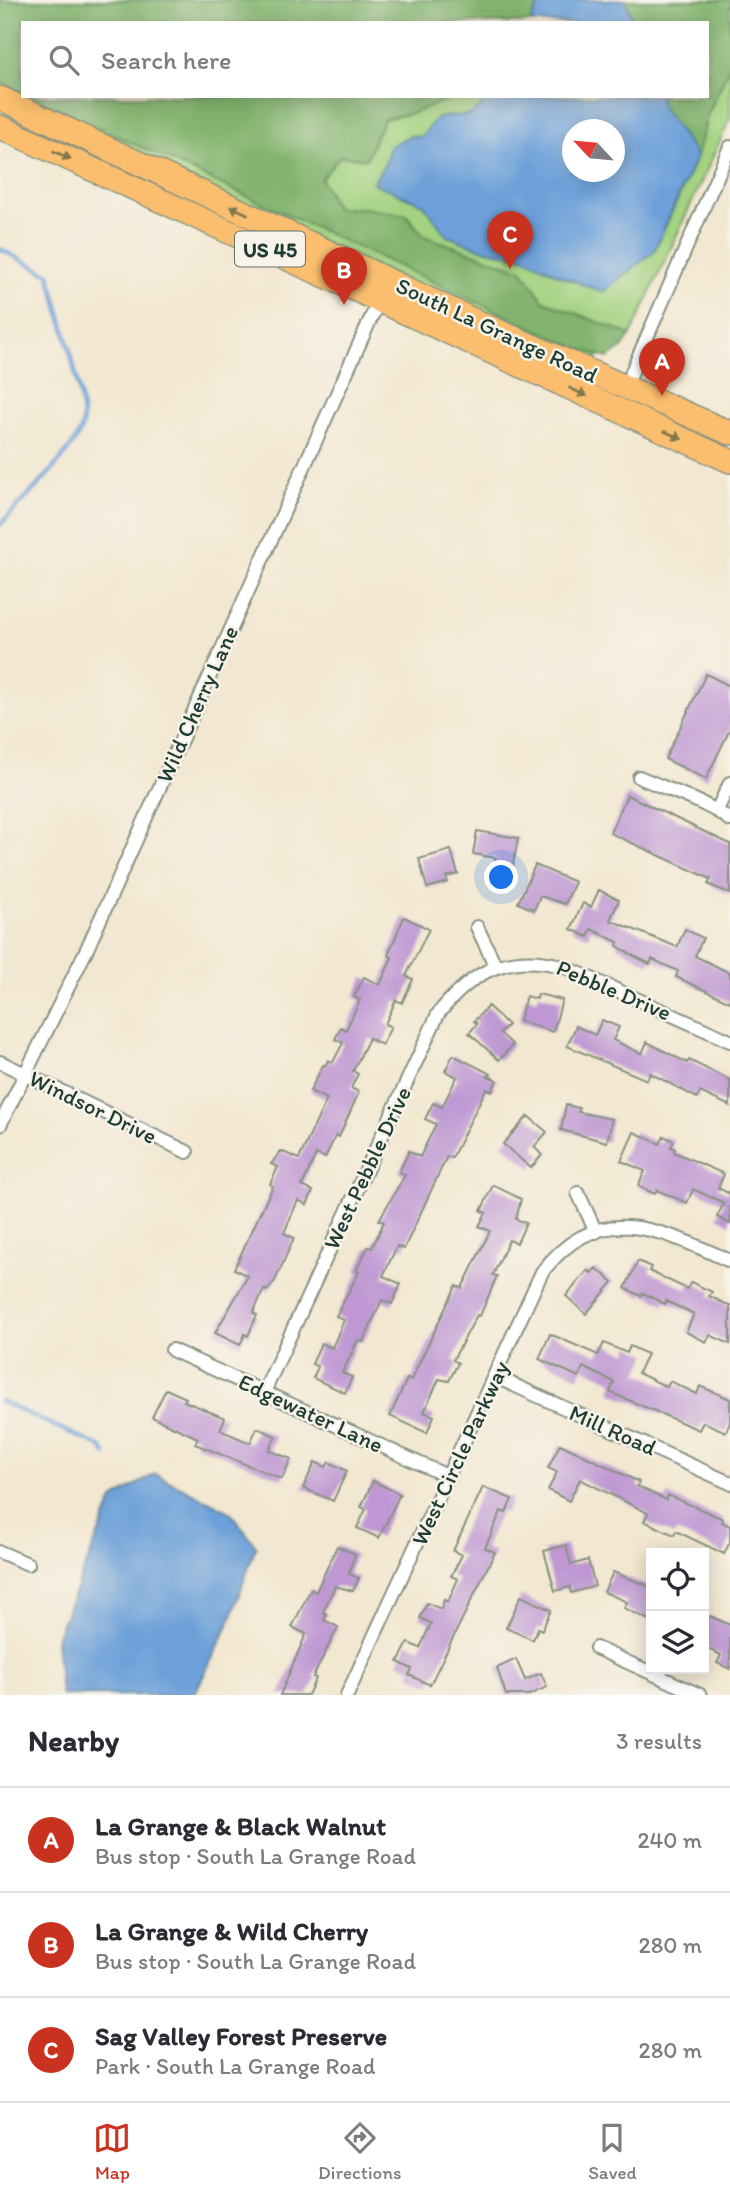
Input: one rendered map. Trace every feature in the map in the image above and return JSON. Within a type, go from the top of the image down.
[{"type":"highway","name":"South La Grange Road","points":[[0,99],[385,290],[620,399],[730,461]]},
{"type":"highway","name":"South La Grange Road","points":[[0,127],[385,290]]},
{"type":"highway","name":"South La Grange Road","points":[[620,399],[730,433]]},
{"type":"street","points":[[620,399],[730,147]]},
{"type":"street","name":"Wild Cherry Lane","points":[[0,1125],[23,1073],[90,941],[385,290]]},
{"type":"street","points":[[639,777],[702,807],[717,810],[730,820]]},
{"type":"street","points":[[717,810],[730,783]]},
{"type":"street","points":[[477,927],[496,967]]},
{"type":"street","name":"Pebble Drive","points":[[496,967],[517,961],[541,960],[565,967],[730,1041]]},
{"type":"street","name":"West Pebble Drive","points":[[264,1392],[438,1014],[454,993],[476,976],[496,967]]},
{"type":"street","name":"Windsor Drive","points":[[0,1062],[187,1152]]},
{"type":"street","points":[[578,1193],[596,1232]]},
{"type":"street","name":"West Circle Parkway","points":[[347,1695],[496,1377],[542,1272],[555,1255],[596,1232],[621,1226],[646,1227],[730,1261]]},
{"type":"street","name":"Edgewater Lane","points":[[173,1350],[449,1477]]},
{"type":"street","name":"Mill Road","points":[[496,1377],[730,1483]]},
{"type":"street","points":[[0,1552],[28,1564]]},
{"type":"street","points":[[596,1647],[700,1695]]},
{"type":"green space","points":[[0,0],[730,0],[730,119],[631,335],[611,328],[593,367],[0,92]],"holes":[[[706,122],[697,156],[654,251],[642,259]]]},
{"type":"green space","points":[[0,0],[541,0],[531,21],[21,21],[21,92],[0,82]]},
{"type":"green space","points":[[625,0],[730,0],[730,66],[707,116],[697,156],[662,107],[660,98],[709,98],[709,21],[633,21]]},
{"type":"green space","points":[[34,98],[453,98],[413,113],[384,119],[366,159],[340,156],[321,179],[336,208],[365,208],[406,215],[424,236],[522,270],[544,301],[631,335],[622,348],[608,358],[576,348]]},
{"type":"water","points":[[541,0],[625,0],[633,21],[531,21]]},
{"type":"water","points":[[490,98],[660,98],[662,107],[697,156],[654,251],[603,292],[561,276],[524,257],[482,249],[447,236],[423,204],[373,183],[386,162],[390,146],[410,136],[422,137],[436,118],[472,114]]},
{"type":"water","points":[[155,1474],[230,1512],[256,1546],[229,1624],[194,1695],[61,1695],[56,1638],[113,1499]]},
{"type":"building","points":[[706,674],[730,686],[730,729],[706,779],[665,759]]},
{"type":"building","points":[[627,795],[730,844],[730,894],[708,884],[711,879],[610,833]]},
{"type":"building","points":[[477,831],[518,838],[510,881],[493,878],[496,858],[473,854]]},
{"type":"building","points":[[451,850],[458,874],[446,877],[448,882],[427,888],[419,859]]},
{"type":"building","points":[[535,865],[575,882],[565,904],[540,896],[534,910],[518,903]]},
{"type":"building","points":[[599,890],[619,900],[610,920],[677,947],[685,929],[703,938],[695,956],[730,973],[730,1002],[676,977],[678,971],[652,959],[650,964],[636,957],[617,946],[618,942],[591,929],[588,937],[571,929],[583,903],[591,907]]},
{"type":"building","points":[[404,917],[429,929],[406,976],[413,979],[402,1003],[396,1000],[385,1024],[391,1027],[382,1045],[369,1038],[353,1071],[358,1074],[351,1088],[359,1092],[339,1137],[336,1135],[325,1158],[316,1154],[302,1186],[313,1191],[307,1205],[298,1200],[284,1233],[294,1238],[275,1281],[267,1291],[264,1289],[253,1313],[257,1315],[248,1336],[245,1334],[240,1345],[215,1333],[248,1276],[234,1269],[273,1186],[270,1184],[278,1167],[271,1164],[281,1151],[299,1159],[327,1099],[310,1091],[323,1065],[325,1066],[328,1060],[333,1062],[343,1043],[335,1039],[341,1027],[346,1030],[360,1000],[354,997],[364,977],[380,985],[392,957],[388,955]]},
{"type":"building","points":[[538,994],[562,1000],[553,1032],[519,1021],[526,996],[537,999]]},
{"type":"building","points":[[488,1006],[508,1025],[500,1033],[513,1045],[499,1060],[469,1033],[477,1024],[474,1021]]},
{"type":"building","points":[[602,1020],[619,1027],[613,1040],[642,1054],[647,1042],[687,1063],[689,1060],[730,1080],[730,1106],[700,1092],[697,1098],[650,1073],[647,1080],[567,1046],[576,1026],[595,1035]]},
{"type":"building","points":[[453,1055],[491,1074],[488,1076],[497,1080],[492,1091],[486,1089],[452,1158],[447,1156],[404,1249],[397,1246],[383,1276],[401,1284],[392,1304],[382,1300],[363,1342],[358,1340],[342,1373],[352,1377],[345,1393],[313,1378],[318,1367],[312,1364],[321,1343],[332,1348],[344,1320],[336,1316],[359,1272],[356,1271],[368,1247],[372,1248],[384,1222],[379,1220],[405,1175],[399,1172],[409,1151],[420,1157],[436,1124],[425,1119],[433,1103],[442,1107],[457,1077],[445,1071]]},
{"type":"building","points":[[566,1105],[579,1108],[578,1112],[612,1119],[607,1142],[561,1130]]},
{"type":"building","points":[[528,1116],[547,1132],[534,1147],[542,1155],[531,1168],[503,1144]]},
{"type":"building","points":[[634,1132],[660,1144],[664,1136],[674,1141],[671,1147],[675,1149],[674,1152],[724,1174],[718,1188],[728,1193],[730,1190],[730,1224],[717,1217],[724,1203],[693,1189],[687,1203],[657,1190],[655,1194],[638,1186],[645,1171],[621,1161]]},
{"type":"building","points":[[493,1185],[521,1199],[516,1219],[526,1223],[517,1243],[509,1240],[493,1275],[497,1276],[480,1316],[477,1315],[453,1360],[458,1363],[449,1381],[439,1379],[424,1412],[434,1416],[427,1433],[390,1416],[407,1379],[411,1380],[456,1286],[462,1288],[490,1231],[479,1226],[486,1213],[481,1211]]},
{"type":"building","points":[[638,1261],[651,1267],[649,1271],[687,1289],[691,1282],[712,1292],[709,1296],[730,1306],[730,1344],[710,1335],[706,1342],[686,1332],[694,1314],[666,1301],[665,1304],[625,1288]]},
{"type":"building","points":[[596,1268],[613,1282],[586,1314],[566,1296],[588,1270],[591,1273]]},
{"type":"building","points":[[550,1334],[598,1355],[604,1343],[627,1353],[630,1346],[647,1354],[638,1373],[667,1387],[670,1381],[697,1394],[700,1386],[730,1399],[730,1422],[726,1432],[703,1422],[699,1430],[610,1392],[614,1382],[583,1367],[579,1377],[539,1359]]},
{"type":"building","points":[[166,1389],[186,1398],[184,1401],[225,1418],[220,1430],[250,1443],[257,1428],[276,1436],[269,1450],[291,1459],[282,1479],[195,1444],[198,1438],[152,1417]]},
{"type":"building","points":[[560,1444],[639,1482],[637,1486],[666,1500],[668,1495],[723,1519],[722,1522],[730,1526],[730,1542],[724,1554],[676,1531],[674,1535],[644,1521],[648,1513],[580,1479],[569,1501],[548,1490],[557,1472],[548,1468]]},
{"type":"building","points":[[315,1462],[326,1467],[329,1462],[347,1471],[333,1501],[303,1488]]},
{"type":"building","points":[[373,1481],[400,1494],[379,1538],[357,1528],[366,1509],[361,1507]]},
{"type":"building","points":[[483,1487],[512,1499],[506,1513],[501,1511],[485,1548],[495,1552],[430,1685],[409,1675],[412,1669],[398,1662],[408,1643],[420,1648],[431,1623],[420,1618],[427,1603],[441,1609],[444,1600],[448,1602],[458,1579],[451,1576],[462,1555],[453,1551]]},
{"type":"building","points":[[566,1545],[571,1565],[588,1560],[595,1586],[571,1593],[570,1587],[555,1591],[544,1551]]},
{"type":"building","points":[[337,1546],[355,1554],[349,1574],[359,1578],[353,1591],[335,1586],[323,1612],[327,1614],[324,1620],[338,1627],[313,1677],[316,1678],[308,1695],[280,1695],[306,1634],[292,1627],[311,1589],[316,1592]]},
{"type":"building","points":[[613,1572],[646,1585],[646,1619],[624,1608],[627,1602],[604,1592]]},
{"type":"building","points":[[521,1596],[551,1610],[542,1630],[538,1628],[533,1640],[506,1628]]},
{"type":"building","points":[[710,1616],[730,1625],[730,1669],[717,1663],[721,1655],[709,1649]]},
{"type":"building","points":[[516,1659],[525,1680],[541,1673],[547,1687],[529,1695],[506,1695],[497,1668]]},
{"type":"waterway","points":[[0,249],[49,274],[70,352],[83,415],[78,436],[69,449],[0,525]]},
{"type":"waterway","points":[[0,1401],[101,1447],[106,1454]]},
{"type":"place","name":"Sag Valley Forest Preserve","points":[[510,269]]},
{"type":"place","name":"La Grange & Wild Cherry","points":[[344,305]]},
{"type":"place","name":"La Grange & Black Walnut","points":[[662,396]]}]
